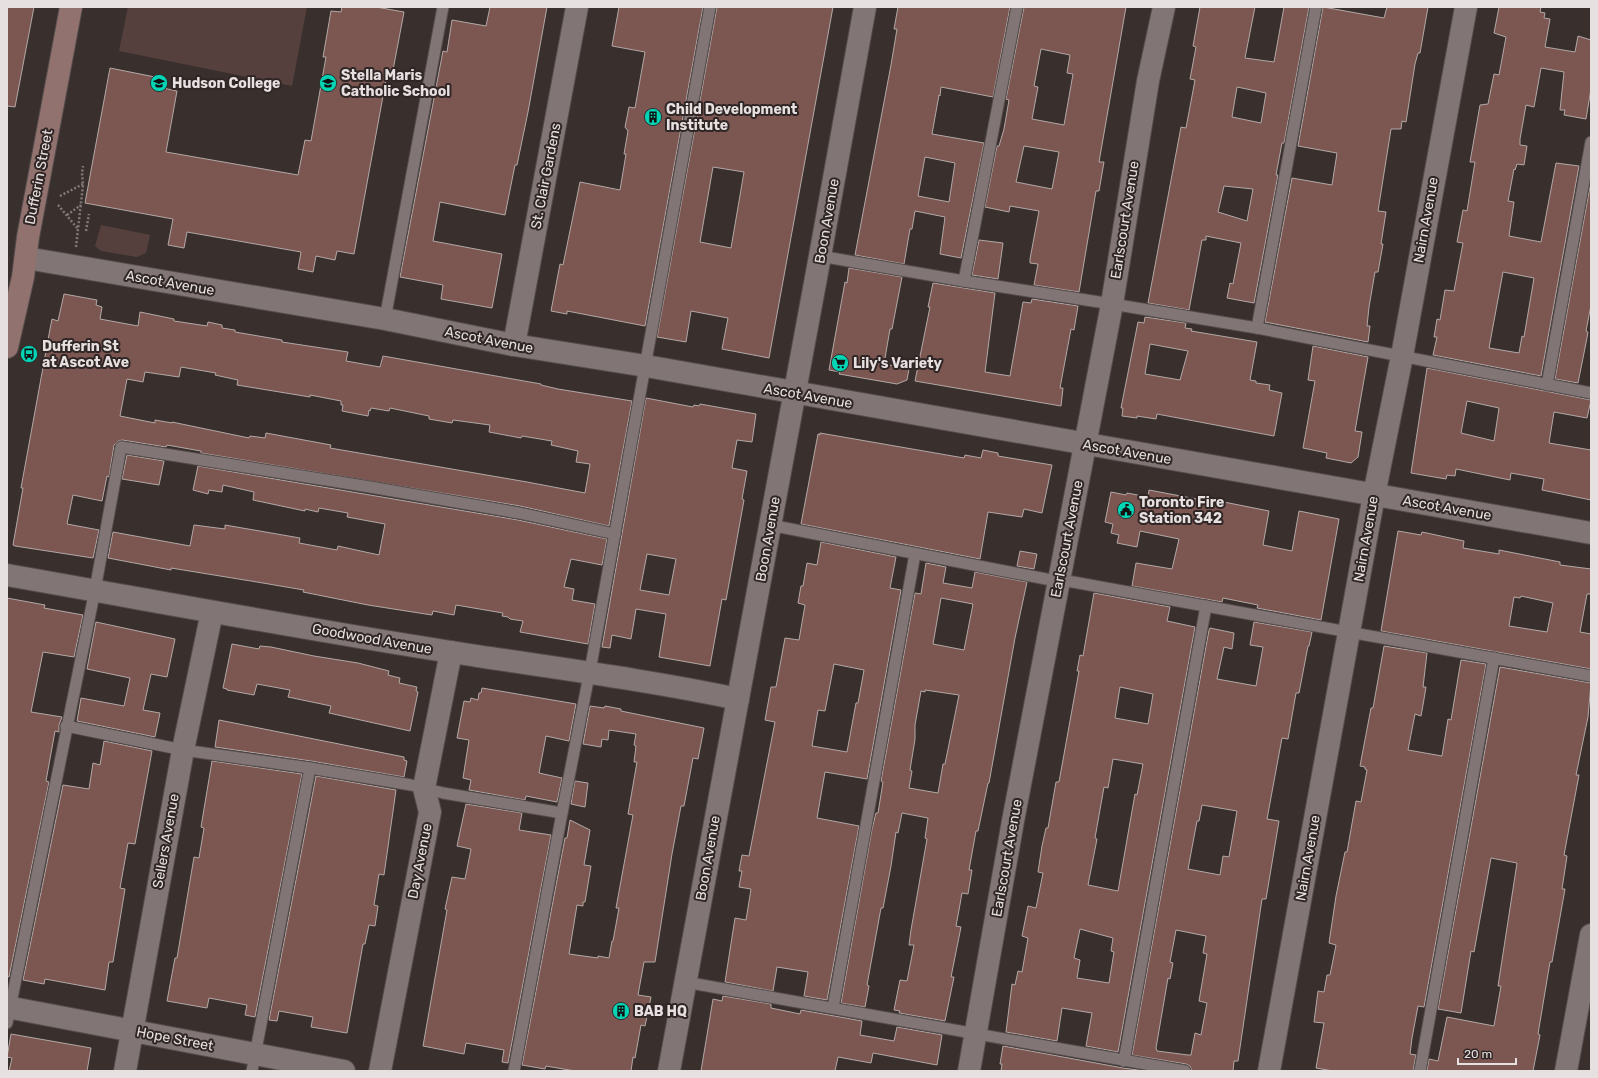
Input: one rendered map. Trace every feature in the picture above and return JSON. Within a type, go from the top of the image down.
[{"type":"main road","name":"Dufferin Street","points":[[7,347],[26,258],[28,237],[71,7]]},
{"type":"street","name":"St. Clair Gardens","points":[[514,345],[577,7]]},
{"type":"street","name":"Boon Avenue","points":[[669,1071],[865,7]]},
{"type":"street","name":"Earlscourt Avenue","points":[[969,1071],[1013,821],[1112,304],[1148,81],[1164,7]]},
{"type":"street","name":"Nairn Avenue","points":[[1269,1071],[1374,495],[1402,356],[1466,7]]},
{"type":"street","name":"Ascot Avenue","points":[[26,258],[385,320],[514,345],[646,366],[1591,534]]},
{"type":"street","name":"Goodwood Avenue","points":[[7,575],[212,612],[452,652],[590,673],[738,699]]},
{"type":"street","name":"Sellers Avenue","points":[[125,1071],[182,750],[212,612]]},
{"type":"street","name":"Day Avenue","points":[[380,1071],[430,812],[424,788],[452,652]]},
{"type":"street","points":[[1566,1071],[1591,935]]},
{"type":"street","name":"Hope Street","points":[[8,1012],[132,1031],[254,1063],[344,1071]]},
{"type":"lane","points":[[385,320],[443,7]]},
{"type":"lane","points":[[514,1071],[590,673],[710,7]]},
{"type":"lane","points":[[964,281],[1017,7]]},
{"type":"lane","points":[[1257,328],[1316,7]]},
{"type":"lane","points":[[1547,385],[1591,142]]},
{"type":"lane","points":[[820,256],[964,281],[1257,328],[1591,393]]},
{"type":"lane","points":[[8,1012],[95,590],[121,447],[511,511],[615,534]]},
{"type":"lane","points":[[770,525],[1046,579],[1060,580],[1591,676]]},
{"type":"lane","points":[[833,1008],[915,554]]},
{"type":"lane","points":[[1124,1061],[1206,606]]},
{"type":"lane","points":[[1420,1071],[1494,658]]},
{"type":"lane","points":[[66,726],[182,750],[310,768],[562,814]]},
{"type":"lane","points":[[254,1063],[310,768]]},
{"type":"lane","points":[[685,982],[1185,1071]]},
{"type":"path","points":[[76,249],[83,184],[82,173],[84,166]]},
{"type":"path","points":[[60,196],[83,184]]},
{"type":"path","points":[[67,216],[81,205]]},
{"type":"path","points":[[58,206],[78,230]]},
{"type":"path","points":[[86,231],[89,214]]},
{"type":"shaded area","points":[[128,7],[307,7],[292,86],[119,51]]},
{"type":"shaded area","points":[[101,225],[150,235],[146,253],[137,257],[101,251],[95,246]]},
{"type":"building","points":[[7,7],[34,7],[15,107],[7,106]]},
{"type":"building","points":[[342,7],[376,7],[404,12],[393,70],[388,69],[354,254],[337,251],[335,260],[316,256],[313,272],[298,269],[301,252],[187,232],[184,248],[168,245],[173,219],[85,203],[110,68],[165,79],[163,88],[177,91],[166,152],[298,175],[305,140],[311,141],[326,57],[323,57],[331,11],[341,12]]},
{"type":"building","points":[[490,7],[547,7],[528,112],[505,215],[440,202],[433,241],[502,254],[492,308],[441,299],[443,285],[400,277],[443,51],[447,52],[452,20],[486,26]]},
{"type":"building","points":[[619,7],[703,7],[645,326],[567,311],[567,314],[551,311],[560,264],[563,265],[580,182],[620,190],[628,131],[625,127],[629,107],[635,108],[645,52],[612,46]]},
{"type":"building","points":[[717,7],[833,7],[769,358],[722,349],[728,318],[691,311],[686,342],[657,337]],"holes":[[[713,167],[744,172],[731,248],[700,242]]]},
{"type":"building","points":[[898,7],[1010,7],[993,97],[941,87],[940,96],[939,95],[932,134],[984,143],[961,258],[940,254],[945,217],[915,211],[912,229],[910,229],[904,264],[855,255],[891,65],[897,29],[894,29]],"holes":[[[925,157],[955,163],[949,202],[918,196]]]},
{"type":"building","points":[[1024,7],[1126,7],[1099,162],[1104,162],[1099,191],[1096,191],[1079,292],[1034,285],[1038,264],[1030,263],[1030,259],[1039,211],[1010,206],[1009,212],[985,207],[997,146],[999,146],[1004,129],[1009,100],[1006,99]],"holes":[[[1041,49],[1070,55],[1067,73],[1073,74],[1064,125],[1032,119],[1038,87],[1034,86]],[[1024,146],[1059,152],[1052,189],[1016,182]]]},
{"type":"building","points":[[1200,7],[1255,7],[1245,58],[1274,62],[1284,7],[1309,7],[1284,143],[1282,143],[1276,175],[1278,175],[1254,303],[1227,298],[1230,283],[1233,284],[1241,243],[1206,236],[1206,240],[1202,240],[1189,310],[1148,303],[1181,127],[1186,128],[1195,80],[1190,79],[1196,47],[1193,46]],"holes":[[[1237,87],[1266,93],[1261,123],[1232,117]],[[1224,186],[1253,189],[1247,221],[1218,212]]]},
{"type":"building","points":[[1323,7],[1384,18],[1387,7],[1428,7],[1420,53],[1418,53],[1415,64],[1406,122],[1402,121],[1401,129],[1391,129],[1378,211],[1386,212],[1381,244],[1383,244],[1378,272],[1375,272],[1369,307],[1367,326],[1370,326],[1368,342],[1265,322],[1292,178],[1332,185],[1337,153],[1298,146]]},
{"type":"building","points":[[1499,7],[1541,7],[1540,12],[1545,13],[1544,18],[1550,19],[1545,47],[1575,52],[1578,36],[1591,40],[1591,89],[1586,119],[1564,115],[1565,110],[1560,110],[1564,72],[1541,68],[1534,107],[1526,105],[1520,139],[1520,145],[1527,146],[1524,165],[1517,164],[1515,170],[1514,169],[1508,201],[1514,202],[1509,236],[1541,242],[1556,163],[1579,166],[1541,376],[1433,355],[1437,337],[1434,337],[1437,319],[1440,320],[1445,290],[1454,291],[1463,243],[1457,242],[1463,210],[1467,211],[1475,162],[1470,162],[1480,105],[1488,104],[1494,74],[1499,75],[1506,37],[1494,33]],"holes":[[[1503,272],[1534,278],[1524,337],[1522,336],[1519,353],[1489,348]]]},
{"type":"building","points":[[1591,181],[1591,305],[1586,331],[1588,332],[1578,383],[1555,379]]},
{"type":"building","points":[[979,240],[1003,243],[998,279],[972,275]]},
{"type":"building","points":[[849,268],[902,277],[892,329],[890,329],[884,364],[909,369],[907,380],[897,384],[839,374],[840,372],[829,370],[845,282],[847,283]]},
{"type":"building","points":[[933,283],[995,293],[985,372],[1010,376],[1023,302],[1031,303],[1032,299],[1078,306],[1074,330],[1071,329],[1060,388],[1063,388],[1061,406],[915,381],[930,307],[928,307]]},
{"type":"building","points":[[64,294],[97,300],[96,305],[102,307],[100,319],[138,326],[140,312],[174,319],[174,321],[207,326],[208,322],[222,325],[222,328],[235,330],[235,332],[282,340],[282,342],[348,352],[346,361],[380,367],[383,356],[541,384],[558,389],[632,401],[609,526],[520,506],[201,453],[201,451],[167,445],[166,447],[122,440],[118,441],[114,445],[109,477],[107,476],[102,501],[73,495],[67,524],[99,530],[93,558],[15,546],[13,545],[23,488],[21,488],[50,329],[52,319],[58,321]],"holes":[[[181,367],[216,373],[215,375],[238,380],[237,385],[310,397],[310,395],[341,401],[341,405],[343,405],[342,411],[368,416],[371,408],[389,411],[390,408],[429,416],[429,419],[452,423],[453,420],[490,425],[489,432],[521,438],[522,436],[552,441],[551,445],[578,451],[576,462],[590,464],[585,493],[330,448],[331,445],[266,433],[265,438],[250,436],[249,438],[172,422],[155,420],[155,423],[120,416],[127,379],[143,382],[145,372],[179,377]]]},
{"type":"building","points":[[1145,317],[1186,323],[1185,328],[1192,329],[1191,331],[1257,342],[1250,380],[1256,381],[1256,383],[1270,385],[1269,390],[1282,393],[1274,436],[1157,414],[1156,419],[1137,416],[1137,418],[1122,416],[1123,408],[1121,408],[1138,322],[1144,323]],"holes":[[[1150,344],[1188,351],[1180,380],[1145,374]]]},
{"type":"building","points":[[1313,346],[1368,357],[1355,431],[1362,432],[1358,457],[1351,463],[1326,458],[1327,453],[1303,448],[1315,381],[1308,380]]},
{"type":"building","points":[[1427,368],[1591,400],[1587,418],[1554,412],[1549,443],[1591,450],[1591,500],[1542,490],[1544,479],[1511,473],[1510,480],[1456,469],[1455,476],[1447,475],[1446,479],[1411,473]],"holes":[[[1467,401],[1499,408],[1494,441],[1461,433]]]},
{"type":"building","points":[[646,398],[693,407],[694,405],[699,406],[700,404],[756,414],[752,442],[737,440],[732,468],[747,471],[742,499],[744,500],[726,600],[722,599],[710,666],[659,657],[666,614],[636,609],[631,639],[612,635],[610,648],[602,647]],"holes":[[[647,554],[676,559],[669,595],[640,590]]]},
{"type":"building","points":[[820,433],[964,458],[965,455],[981,458],[983,450],[998,453],[998,456],[1052,465],[1042,513],[1024,509],[1022,517],[988,512],[980,559],[801,524],[818,434],[820,435]]},
{"type":"building","points":[[127,455],[164,461],[159,485],[122,479]]},
{"type":"building","points":[[198,466],[518,520],[607,539],[602,565],[571,559],[564,587],[574,589],[572,600],[595,604],[588,644],[520,632],[523,621],[502,616],[503,613],[456,605],[454,615],[433,611],[432,615],[368,605],[303,592],[304,590],[171,568],[171,570],[108,558],[113,532],[190,546],[194,525],[225,529],[225,525],[300,538],[299,543],[337,550],[338,546],[379,555],[385,524],[347,517],[348,513],[319,508],[318,512],[305,509],[305,511],[253,500],[254,492],[223,485],[222,492],[209,490],[208,494],[193,490]]},
{"type":"building","points":[[1149,490],[1269,511],[1263,545],[1292,551],[1299,511],[1339,519],[1321,620],[1257,608],[1258,605],[1223,598],[1222,602],[1132,586],[1136,563],[1172,569],[1179,539],[1140,531],[1137,547],[1117,543],[1119,535],[1111,533],[1113,524],[1105,522],[1111,492],[1148,497]]},
{"type":"building","points":[[1398,531],[1421,535],[1422,532],[1464,541],[1463,548],[1499,554],[1499,550],[1560,562],[1560,565],[1591,569],[1591,594],[1587,594],[1580,632],[1591,634],[1591,669],[1381,631]],"holes":[[[1521,596],[1553,603],[1547,632],[1509,626],[1514,597],[1520,598]]]},
{"type":"building","points":[[821,542],[896,557],[890,588],[901,590],[867,779],[825,772],[817,818],[859,826],[827,1000],[804,996],[808,972],[777,967],[773,991],[725,982],[735,918],[746,920],[751,889],[739,887],[742,871],[739,871],[742,855],[749,856],[775,722],[765,720],[771,687],[776,687],[785,638],[799,640],[805,605],[798,603],[807,563],[817,565]],"holes":[[[834,664],[864,670],[847,752],[812,746],[818,710],[825,711]]]},
{"type":"building","points":[[1020,551],[1037,554],[1034,569],[1017,566]]},
{"type":"building","points":[[926,563],[946,567],[943,583],[972,588],[975,572],[1027,582],[1015,638],[989,783],[978,831],[976,831],[969,870],[972,870],[968,894],[962,893],[956,926],[961,927],[951,977],[954,977],[945,1021],[899,1013],[900,1011],[894,1010],[900,980],[907,981],[914,945],[909,945],[927,839],[925,838],[928,818],[902,813],[898,833],[896,832],[883,908],[881,908],[867,985],[869,986],[865,1007],[841,1003],[872,829],[876,813],[878,813],[883,782],[881,781],[915,593],[921,594]],"holes":[[[941,598],[973,604],[964,650],[933,644]],[[925,690],[959,695],[938,793],[909,788],[912,771],[910,770],[915,739],[915,725],[921,691],[925,692]]]},
{"type":"building","points":[[1094,593],[1170,607],[1167,621],[1195,627],[1118,1052],[1086,1046],[1092,1013],[1062,1008],[1057,1041],[1006,1032],[1012,984],[1015,985],[1018,971],[1022,972],[1028,938],[1022,936],[1028,906],[1036,908],[1043,873],[1038,872],[1042,846],[1046,828],[1048,828],[1056,782],[1059,782],[1079,671],[1077,671],[1080,655],[1083,656]],"holes":[[[1120,687],[1153,694],[1148,724],[1115,718]],[[1113,759],[1143,764],[1137,795],[1135,794],[1118,891],[1088,885],[1097,839],[1095,838],[1104,787],[1108,788]],[[1080,929],[1113,938],[1111,951],[1114,952],[1109,983],[1077,978],[1080,960],[1074,958]]]},
{"type":"building","points":[[7,598],[45,605],[44,608],[83,615],[74,657],[43,652],[31,712],[62,717],[59,725],[59,732],[55,731],[46,781],[49,782],[9,977],[7,976]]},
{"type":"building","points":[[96,622],[175,639],[167,677],[151,674],[143,710],[160,713],[155,737],[77,721],[81,698],[124,706],[130,678],[87,669]]},
{"type":"building","points":[[1254,622],[1312,632],[1299,693],[1296,693],[1288,739],[1282,738],[1267,819],[1279,821],[1266,899],[1262,899],[1238,1061],[1234,1061],[1233,1071],[1192,1071],[1190,1066],[1186,1064],[1132,1055],[1209,630],[1210,628],[1234,633],[1232,649],[1224,647],[1217,679],[1256,686],[1263,647],[1250,645]],"holes":[[[1202,805],[1237,811],[1229,857],[1223,856],[1220,875],[1188,869],[1197,821],[1199,821]],[[1176,930],[1206,936],[1203,953],[1207,954],[1199,1001],[1207,1003],[1201,1035],[1195,1033],[1191,1055],[1157,1051],[1156,1048],[1168,978],[1170,979],[1173,963],[1170,962]]]},
{"type":"building","points":[[232,644],[259,649],[260,646],[271,647],[358,663],[389,671],[388,675],[400,678],[399,683],[417,687],[416,691],[418,692],[410,731],[329,713],[331,706],[288,697],[290,690],[257,684],[254,695],[227,690],[223,688]]},
{"type":"building","points":[[1384,646],[1427,653],[1423,687],[1426,687],[1421,716],[1415,714],[1408,750],[1442,756],[1448,719],[1451,720],[1461,660],[1486,664],[1424,1007],[1418,1006],[1412,1038],[1410,1054],[1416,1055],[1413,1071],[1333,1071],[1316,1068],[1324,1023],[1314,1022],[1318,991],[1324,992],[1327,975],[1330,975],[1336,945],[1329,943],[1336,896],[1345,852],[1347,852],[1356,801],[1361,802],[1367,770],[1365,767],[1360,766],[1371,708],[1373,708]]},
{"type":"building","points":[[1500,667],[1591,683],[1588,717],[1576,775],[1579,775],[1564,855],[1567,856],[1562,889],[1565,889],[1552,962],[1550,962],[1538,1034],[1540,1035],[1533,1071],[1427,1071],[1429,1059],[1438,1061],[1447,1017],[1494,1026],[1501,986],[1498,986],[1517,863],[1491,858],[1474,952],[1471,951],[1461,1013],[1438,1009]]},
{"type":"building","points":[[482,688],[576,704],[569,741],[546,736],[539,773],[562,778],[557,802],[526,796],[525,800],[469,790],[471,780],[463,778],[469,740],[457,738],[464,701],[470,702],[471,698],[478,700],[479,693],[481,693]]},
{"type":"building","points":[[590,706],[604,708],[605,706],[621,709],[621,711],[704,728],[698,759],[693,758],[684,806],[681,806],[655,962],[644,962],[638,995],[651,997],[645,1026],[641,1025],[631,1071],[575,1071],[546,1066],[545,1069],[522,1065],[565,838],[567,838],[570,820],[590,830],[584,865],[591,866],[585,902],[583,902],[583,906],[577,905],[569,954],[609,958],[613,941],[619,908],[616,908],[633,815],[628,814],[637,762],[634,762],[636,746],[634,745],[636,734],[609,730],[608,740],[602,739],[601,747],[583,744]]},
{"type":"building","points":[[219,720],[404,757],[404,760],[407,761],[404,777],[311,761],[215,747]]},
{"type":"building","points":[[104,741],[152,751],[135,844],[128,843],[120,888],[125,889],[113,962],[109,962],[105,990],[45,979],[44,984],[23,980],[63,785],[89,789],[93,763],[100,765]]},
{"type":"building","points":[[212,761],[302,774],[255,1017],[245,1015],[247,1005],[209,998],[207,1008],[167,1001],[175,958],[177,958],[194,857],[199,858],[204,828],[201,827]]},
{"type":"building","points":[[316,776],[396,790],[384,875],[379,874],[374,905],[378,906],[375,926],[369,925],[365,944],[363,944],[347,1033],[311,1027],[313,1017],[279,1011],[277,1021],[269,1020]]},
{"type":"building","points":[[575,781],[588,783],[585,807],[571,804]]},
{"type":"building","points":[[466,804],[522,813],[519,830],[551,835],[508,1063],[502,1062],[504,1050],[466,1043],[464,1054],[423,1046],[447,910],[445,909],[452,877],[465,879],[471,849],[457,846]]},
{"type":"building","points":[[723,996],[771,1004],[771,1008],[800,1014],[801,1010],[862,1021],[860,1035],[894,1041],[897,1027],[942,1035],[937,1065],[873,1053],[871,1063],[838,1057],[835,1071],[701,1071],[713,999],[722,1001]]},
{"type":"building","points":[[11,1034],[91,1048],[87,1071],[9,1071],[12,1058],[7,1057]]},
{"type":"building","points":[[1003,1046],[1145,1071],[1001,1071],[1002,1064],[1000,1064]]},
{"type":"place","name":"Hudson College","points":[[159,83]]},
{"type":"place","name":"Stella Maris Catholic School","points":[[328,83]]},
{"type":"place","name":"Child Development Institute","points":[[653,117]]},
{"type":"place","name":"Dufferin St at Ascot Ave","points":[[29,354]]},
{"type":"place","name":"Lily's Variety","points":[[840,363]]},
{"type":"place","name":"Toronto Fire Station 342","points":[[1126,510]]},
{"type":"place","name":"BAB HQ","points":[[621,1011]]}]
